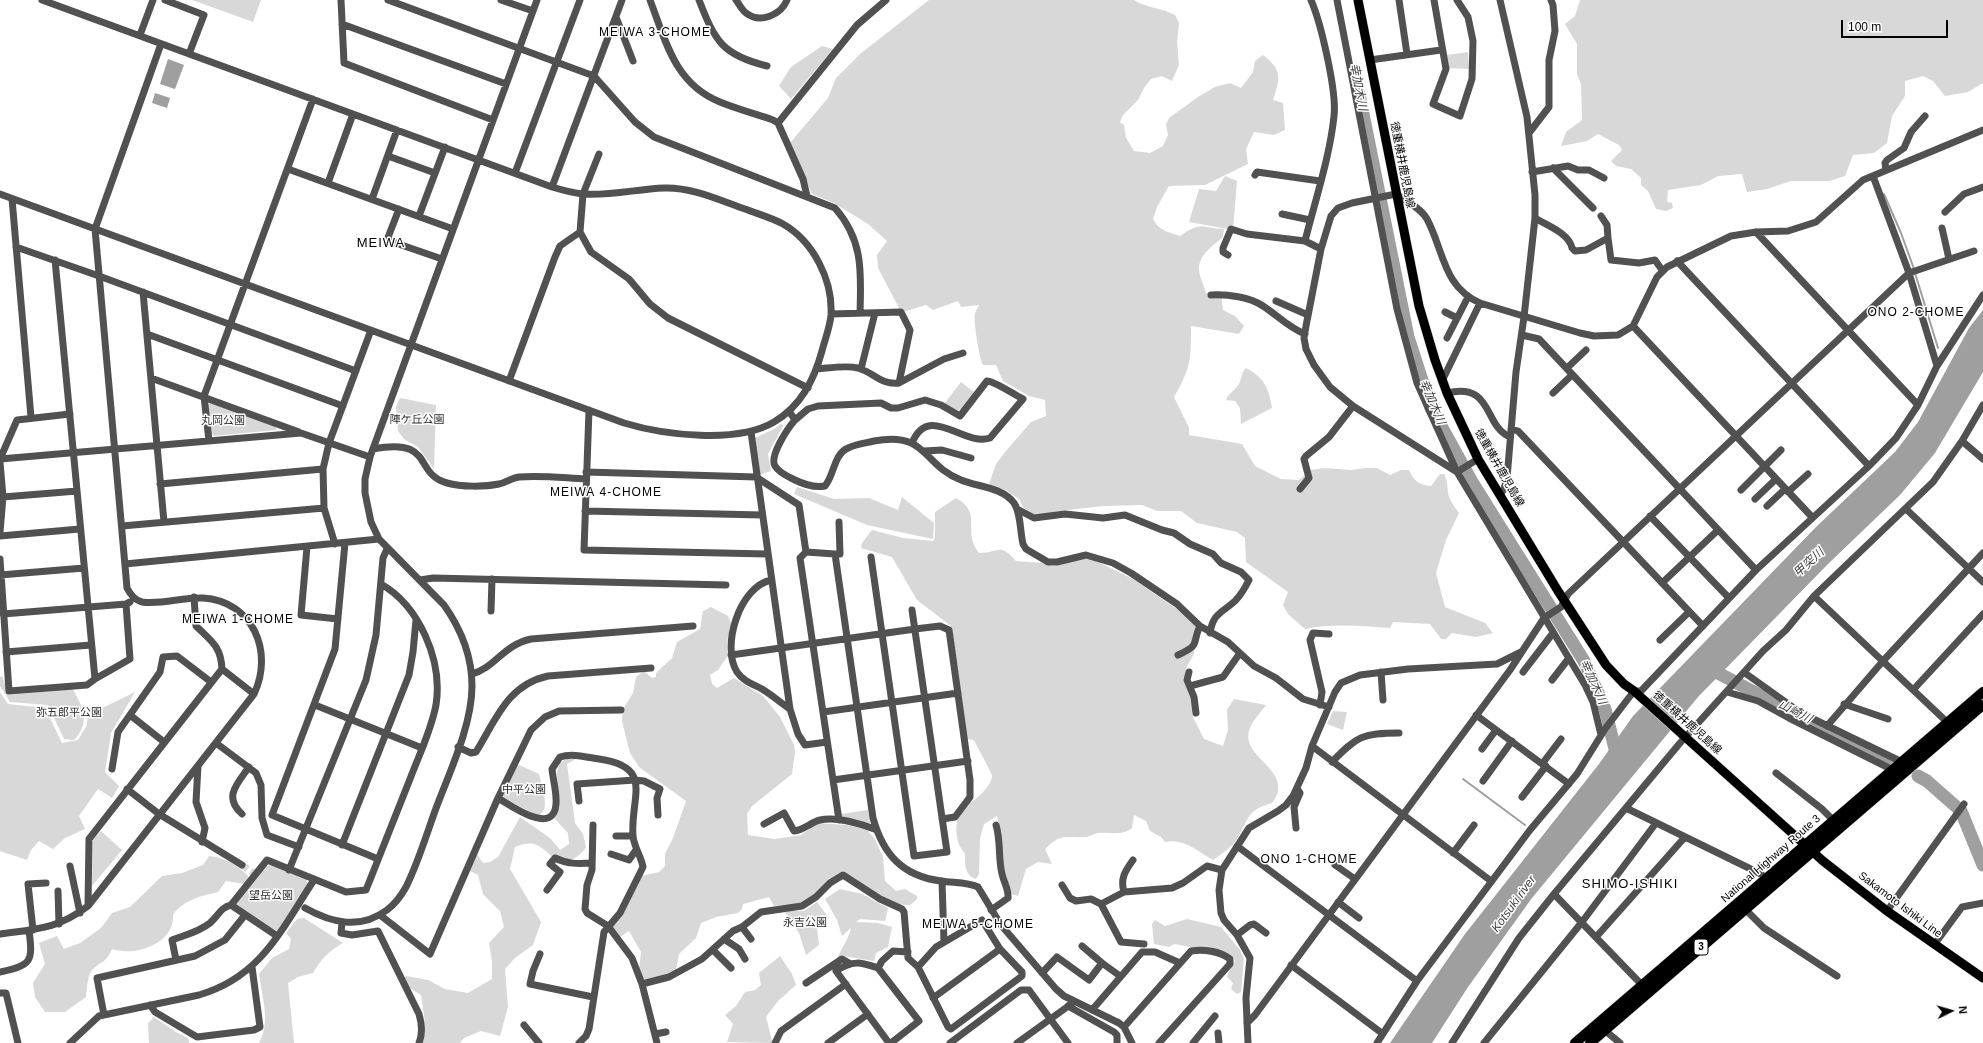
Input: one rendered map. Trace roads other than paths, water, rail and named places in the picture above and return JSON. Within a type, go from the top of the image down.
[{"type":"highway","name":"National Highway Route 3","points":[[1575,1043],[1601,1027],[1745,909],[1809,848],[1834,821],[1982,694]]},
{"type":"highway","name":"National Highway Route 3","points":[[1590,1043],[1601,1027],[1642,985],[1766,879],[1809,848],[1983,705]]},
{"type":"main road","name":"徳重横井鹿児島線","points":[[1358,0],[1393,194],[1419,306],[1442,382],[1475,461],[1500,495],[1562,604],[1606,665],[1624,684],[1634,691],[1809,848]]},
{"type":"main road","name":"Sakamoto Ishiki Line","points":[[1809,848],[1886,911],[1983,978]]},
{"type":"street","points":[[0,194],[643,429],[672,433],[731,435],[751,432],[774,422],[800,401],[808,388],[817,369],[831,314],[830,296],[821,267],[806,244],[784,224],[722,201],[684,189],[664,188],[583,194],[552,187],[42,0]]},
{"type":"street","points":[[140,35],[153,0]]},
{"type":"street","points":[[165,0],[204,15],[190,54]]},
{"type":"street","points":[[341,0],[344,63],[493,120]]},
{"type":"street","points":[[388,0],[594,76],[634,122],[654,137],[835,208],[843,218],[859,254],[860,313]]},
{"type":"street","points":[[501,0],[532,12]]},
{"type":"street","points":[[305,908],[329,920],[342,923],[366,921],[380,915],[401,897],[410,878],[458,747],[470,709],[472,674],[467,649],[453,617],[444,605],[387,549],[379,539],[371,522],[365,493],[365,479],[370,457],[537,0]]},
{"type":"street","points":[[515,173],[580,0]]},
{"type":"street","points":[[552,187],[622,0]]},
{"type":"street","points":[[650,0],[672,59],[692,84],[720,102],[778,123],[803,179],[807,196]]},
{"type":"street","points":[[699,0],[709,27],[728,51],[744,60],[767,66]]},
{"type":"street","points":[[736,0],[746,13],[760,18],[774,15],[783,8],[787,0]]},
{"type":"street","points":[[778,123],[857,25],[886,0]]},
{"type":"street","points":[[1305,241],[1333,123],[1334,104],[1317,12],[1311,0]]},
{"type":"street","points":[[1337,0],[1405,344],[1423,397],[1459,471],[1546,617],[1593,702],[1603,732]]},
{"type":"street","points":[[1399,0],[1407,54]]},
{"type":"street","points":[[1434,0],[1446,70],[1433,104],[1460,116],[1472,79],[1472,41],[1468,18],[1457,0]]},
{"type":"street","points":[[1500,0],[1530,133],[1534,218],[1522,335],[1516,372],[1507,478],[1500,495]]},
{"type":"street","points":[[1530,133],[1549,107],[1549,60],[1555,31],[1553,6],[1551,0]]},
{"type":"street","points":[[616,17],[633,61]]},
{"type":"street","points":[[342,24],[506,84]]},
{"type":"street","points":[[0,934],[50,927],[80,913],[88,906],[254,694],[262,672],[263,660],[260,642],[251,624],[244,616],[225,603],[204,598],[150,602],[136,599],[130,594],[127,588],[95,229],[161,44]]},
{"type":"street","points":[[1370,60],[1442,50]]},
{"type":"street","points":[[209,441],[204,396],[314,99]]},
{"type":"street","points":[[328,183],[353,114]]},
{"type":"street","points":[[1886,170],[1885,163],[1887,160],[1904,148],[1910,132],[1925,116]]},
{"type":"street","points":[[372,199],[397,130]]},
{"type":"street","points":[[1459,471],[1353,406],[1330,386],[1314,365],[1306,349],[1305,334],[1321,249],[1331,216],[1338,208],[1393,194],[1414,206],[1426,218],[1453,281],[1462,293],[1468,297],[1480,303],[1524,317],[1594,336],[1618,335],[1633,326],[1662,270],[1677,261],[1723,239],[1756,232],[1788,231],[1816,222],[1852,188],[1863,180],[1983,130]]},
{"type":"street","points":[[419,216],[444,147]]},
{"type":"street","points":[[598,154],[583,194],[580,232],[591,252],[629,279],[650,304],[668,318],[808,388]]},
{"type":"street","points":[[388,156],[435,173]]},
{"type":"street","points":[[1532,172],[1568,166],[1578,170],[1589,170],[1604,178]]},
{"type":"street","points":[[1553,168],[1580,192],[1594,208]]},
{"type":"street","points":[[288,169],[453,228]]},
{"type":"street","points":[[1255,175],[1257,172],[1320,181]]},
{"type":"street","points":[[1874,176],[1913,271],[1938,366]]},
{"type":"street","points":[[1945,212],[1964,194],[1983,186]]},
{"type":"street","points":[[12,198],[32,417]]},
{"type":"street","points":[[399,209],[387,240],[442,260]]},
{"type":"street","points":[[1282,214],[1310,220]]},
{"type":"street","points":[[1601,216],[1607,225],[1611,260],[1639,263],[1655,260],[1662,270]]},
{"type":"street","points":[[1534,218],[1563,235],[1571,242],[1572,248],[1575,251],[1586,250],[1608,238]]},
{"type":"street","points":[[1942,228],[1948,259]]},
{"type":"street","points":[[1228,255],[1223,252],[1223,248],[1231,229],[1247,234],[1305,241],[1321,249]]},
{"type":"street","points":[[510,381],[560,246],[580,232]]},
{"type":"street","points":[[1756,232],[1847,331],[1918,405]]},
{"type":"street","points":[[16,247],[56,260],[356,371]]},
{"type":"street","points":[[1247,1022],[1255,1015],[1510,670],[1546,617],[1562,604],[1568,594],[1622,542],[1913,271],[1974,251]]},
{"type":"street","points":[[56,260],[87,607],[95,679]]},
{"type":"street","points":[[1677,261],[1869,466]]},
{"type":"street","points":[[143,292],[164,522]]},
{"type":"street","points":[[1211,295],[1223,294],[1254,301],[1262,305],[1296,331],[1305,334]]},
{"type":"street","points":[[1377,1043],[1417,981],[1491,881],[1569,784],[1589,757],[1603,732],[1627,699],[1634,691],[1641,691],[1756,570],[1869,466],[1896,438],[1918,405],[1938,366],[1983,295]]},
{"type":"street","points":[[1447,338],[1468,297]]},
{"type":"street","points":[[1276,301],[1308,315]]},
{"type":"street","points":[[1442,382],[1480,303]]},
{"type":"street","points":[[831,314],[901,312],[910,330],[899,383]]},
{"type":"street","points":[[1445,312],[1457,318]]},
{"type":"street","points":[[861,369],[875,313]]},
{"type":"street","points":[[1633,326],[1812,517]]},
{"type":"street","points":[[335,544],[324,508],[323,469],[329,443],[371,330]]},
{"type":"street","points":[[147,334],[217,361],[343,406]]},
{"type":"street","points":[[1522,335],[1539,339],[1756,570]]},
{"type":"street","points":[[1567,368],[1586,350]]},
{"type":"street","points":[[817,369],[852,367],[861,369],[889,384],[899,383],[944,359],[963,353]]},
{"type":"street","points":[[1553,393],[1572,375]]},
{"type":"street","points":[[151,378],[370,457]]},
{"type":"street","points":[[912,443],[921,429],[927,426],[935,425],[980,439],[990,438],[1023,399],[993,382],[987,382],[960,416],[940,405],[926,400],[898,408],[891,408],[881,403],[818,406],[808,409],[795,420],[777,448],[774,456],[775,466],[787,476],[813,487],[825,486],[829,481],[840,453],[847,448],[894,438],[912,443],[924,451],[950,475],[1001,493],[1013,502],[1017,510],[1023,544],[1026,549],[1048,562],[1057,562],[1086,555],[1113,563],[1177,604],[1200,626],[1228,642],[1254,666],[1276,678],[1303,699],[1329,707]]},
{"type":"street","points":[[1446,393],[1461,391],[1477,397],[1491,413],[1502,434],[1510,437]]},
{"type":"street","points":[[1452,1043],[1519,938],[1554,894],[1685,738],[1814,596],[1933,482],[1962,441],[1983,405]]},
{"type":"street","points":[[1300,489],[1309,478],[1304,459],[1329,436],[1353,406]]},
{"type":"street","points":[[589,410],[584,550],[767,554]]},
{"type":"street","points":[[788,411],[795,420]]},
{"type":"street","points":[[0,532],[3,498],[0,460],[17,420],[32,417],[70,414]]},
{"type":"street","points":[[1511,429],[1518,431],[1703,626]]},
{"type":"street","points":[[751,432],[756,477],[790,709],[798,734],[805,745],[827,742]]},
{"type":"street","points":[[0,460],[73,452],[301,433]]},
{"type":"street","points":[[1962,441],[1983,459]]},
{"type":"street","points":[[373,449],[395,446],[409,448],[417,453],[435,477],[452,484],[490,485],[520,477],[586,475],[756,477],[799,505],[806,552]]},
{"type":"street","points":[[924,451],[942,450],[971,458]]},
{"type":"street","points":[[1741,490],[1782,450]]},
{"type":"street","points":[[1459,471],[1475,461]]},
{"type":"street","points":[[160,484],[323,469]]},
{"type":"street","points":[[1768,506],[1808,474]]},
{"type":"street","points":[[1755,499],[1776,479]]},
{"type":"street","points":[[3,498],[77,491]]},
{"type":"street","points":[[122,526],[324,508]]},
{"type":"street","points":[[1906,509],[1983,582]]},
{"type":"street","points":[[1017,510],[1034,518],[1065,514],[1103,518],[1126,515],[1162,530],[1174,533],[1190,544],[1213,554],[1221,563],[1241,572],[1249,580],[1242,593],[1235,601],[1215,617],[1210,633]]},
{"type":"street","points":[[585,511],[762,516]]},
{"type":"street","points":[[1650,516],[1729,598]]},
{"type":"street","points":[[838,820],[800,558],[806,552],[840,554],[839,522]]},
{"type":"street","points":[[0,536],[80,529]]},
{"type":"street","points":[[1662,583],[1718,530]]},
{"type":"street","points":[[126,564],[379,539]]},
{"type":"street","points":[[344,543],[335,649],[272,815],[378,859]]},
{"type":"street","points":[[306,546],[301,615],[338,619]]},
{"type":"street","points":[[289,870],[366,680],[373,653],[383,558],[387,549]]},
{"type":"street","points":[[1827,726],[1844,704],[1983,553]]},
{"type":"street","points":[[835,554],[867,776],[877,830],[892,858],[900,866],[921,877],[978,887],[1001,925],[1042,973],[1071,1004],[1114,1032],[1117,1035],[1117,1043]]},
{"type":"street","points":[[872,557],[914,856],[947,852],[912,610]]},
{"type":"street","points":[[0,559],[9,690],[87,685],[130,659],[126,604]]},
{"type":"street","points":[[0,575],[84,568]]},
{"type":"street","points":[[420,580],[433,578],[726,585]]},
{"type":"street","points":[[491,611],[492,579]]},
{"type":"street","points":[[772,580],[757,587],[748,595],[738,611],[731,655],[737,672],[744,680],[762,689],[790,709]]},
{"type":"street","points":[[232,905],[267,860],[346,892],[366,890],[429,732],[436,704],[437,687],[431,650],[416,620],[409,608],[381,584]]},
{"type":"street","points":[[1814,596],[1948,723]]},
{"type":"street","points":[[88,906],[89,839],[222,669],[221,656],[218,648],[196,626],[194,598]]},
{"type":"street","points":[[3,614],[126,604],[136,599]]},
{"type":"street","points":[[1660,640],[1689,612]]},
{"type":"street","points":[[1913,690],[1983,614]]},
{"type":"street","points":[[342,844],[408,674],[413,652],[416,620]]},
{"type":"street","points":[[472,674],[482,671],[511,646],[520,641],[693,626]]},
{"type":"street","points":[[731,655],[940,626],[949,630],[968,761],[970,797],[955,817],[942,819]]},
{"type":"street","points":[[1178,655],[1192,648],[1197,641],[1200,626]]},
{"type":"street","points":[[1523,672],[1553,632]]},
{"type":"street","points":[[1320,705],[1322,692],[1310,640],[1312,633],[1329,634]]},
{"type":"street","points":[[6,652],[91,645]]},
{"type":"street","points":[[1248,1043],[1246,987],[1250,958],[1237,935],[1224,920],[1221,913],[1219,890],[1222,870],[1249,828],[1286,805],[1296,790],[1306,768],[1312,746],[1341,683],[1360,675],[1381,672],[1502,663],[1523,650]]},
{"type":"street","points":[[1190,686],[1223,677],[1240,653]]},
{"type":"street","points":[[112,769],[118,732],[160,672],[163,657],[177,656],[211,682]]},
{"type":"street","points":[[1552,680],[1569,658]]},
{"type":"street","points":[[1502,663],[1510,670]]},
{"type":"street","points":[[458,747],[471,753],[476,752],[511,695],[521,686],[537,678],[651,668]]},
{"type":"street","points":[[222,669],[254,694]]},
{"type":"street","points":[[1189,672],[1187,680],[1194,698],[1196,713]]},
{"type":"street","points":[[1381,672],[1383,700]]},
{"type":"street","points":[[1745,673],[1801,713],[1902,762]]},
{"type":"street","points":[[1727,692],[1758,701],[1893,770]]},
{"type":"street","points":[[823,712],[958,693]]},
{"type":"street","points":[[1844,704],[1888,719]]},
{"type":"street","points":[[315,705],[422,748]]},
{"type":"street","points":[[380,915],[430,954],[498,798],[526,738],[538,722],[552,713],[566,710],[621,710]]},
{"type":"street","points":[[130,715],[164,742]]},
{"type":"street","points":[[1476,716],[1569,784]]},
{"type":"street","points":[[1482,749],[1496,730]]},
{"type":"street","points":[[1332,762],[1358,738],[1379,733],[1399,733]]},
{"type":"street","points":[[1522,797],[1561,739]]},
{"type":"street","points":[[1483,781],[1512,741]]},
{"type":"street","points":[[216,743],[256,773],[261,785],[262,818],[266,835],[299,847]]},
{"type":"street","points":[[1312,746],[1491,881]]},
{"type":"street","points":[[498,798],[532,818],[546,818],[552,814],[556,804],[552,769],[560,757],[570,755],[613,761],[623,764],[630,770],[635,780],[636,795],[633,818],[633,836],[636,850],[642,861],[643,867],[620,913],[604,932],[589,1029],[586,1036],[579,1043]]},
{"type":"street","points":[[833,780],[968,761]]},
{"type":"street","points":[[198,766],[196,802],[205,828],[202,842]]},
{"type":"street","points":[[242,814],[236,808],[232,795],[235,787],[249,767]]},
{"type":"street","points":[[1776,774],[1822,809],[1834,821]]},
{"type":"street","points":[[579,801],[577,784],[635,780],[644,781],[660,789],[657,798],[658,815]]},
{"type":"street","points":[[127,789],[159,814],[202,842],[222,852],[242,865]]},
{"type":"street","points":[[1296,790],[1300,793],[1294,807],[1296,828]]},
{"type":"street","points":[[1886,911],[1964,804]]},
{"type":"street","points":[[1626,808],[1761,874],[1766,879]]},
{"type":"street","points":[[764,824],[784,813],[794,831],[800,830],[820,820],[838,820],[877,830]]},
{"type":"street","points":[[1484,1043],[1582,922],[1656,823]]},
{"type":"street","points":[[593,825],[592,870],[587,885],[585,909],[587,913],[608,926],[632,958],[642,984],[657,1043]]},
{"type":"street","points":[[991,910],[1008,898],[1009,893],[1002,874],[999,834],[996,825]]},
{"type":"street","points":[[1453,852],[1474,825]]},
{"type":"street","points":[[616,836],[633,836]]},
{"type":"street","points":[[1596,936],[1685,837]]},
{"type":"street","points":[[1237,846],[1417,981]]},
{"type":"street","points":[[611,854],[629,860],[636,850]]},
{"type":"street","points":[[547,890],[560,872],[550,864],[555,858],[564,862],[578,864],[591,863]]},
{"type":"street","points":[[1124,892],[1121,883],[1125,872],[1133,860]]},
{"type":"street","points":[[1336,865],[1355,879]]},
{"type":"street","points":[[70,866],[80,913]]},
{"type":"street","points":[[1101,904],[1124,892],[1172,888],[1183,883],[1207,866],[1222,870]]},
{"type":"street","points":[[642,984],[668,977],[702,959],[733,931],[742,927],[761,912],[802,906],[816,897],[830,883],[843,875],[880,899],[902,909],[904,912],[908,958],[918,967],[948,1027],[951,1028],[1022,976],[1022,972],[1000,949],[982,920],[936,947],[918,967]]},
{"type":"street","points":[[70,1043],[99,1016],[212,992],[228,984],[252,967],[265,954],[314,880]]},
{"type":"street","points":[[942,881],[944,942]]},
{"type":"street","points":[[0,972],[19,968],[29,960],[31,954],[31,930],[28,884],[46,883]]},
{"type":"street","points":[[1062,885],[1070,898],[1076,901],[1090,899],[1101,904],[1121,942],[1144,944]]},
{"type":"street","points":[[58,891],[59,924]]},
{"type":"street","points":[[1554,894],[1642,985]]},
{"type":"street","points":[[1338,902],[1359,918]]},
{"type":"street","points":[[1934,945],[1962,906],[1983,903]]},
{"type":"street","points":[[176,960],[172,940],[196,932],[210,923],[225,906],[232,905],[277,936]]},
{"type":"street","points":[[1745,909],[1764,928],[1837,976]]},
{"type":"street","points":[[104,1015],[97,978],[195,956],[225,940],[246,915]]},
{"type":"street","points":[[342,923],[341,933],[352,934],[378,931],[419,1014],[422,1023],[422,1036],[419,1043]]},
{"type":"street","points":[[1237,935],[1250,925],[1254,924],[1266,933]]},
{"type":"street","points":[[742,927],[751,939]]},
{"type":"street","points":[[724,939],[739,950],[745,958]]},
{"type":"street","points":[[1082,946],[1120,976]]},
{"type":"street","points":[[933,998],[1000,949]]},
{"type":"street","points":[[713,950],[731,968]]},
{"type":"street","points":[[1124,1027],[1191,952],[1196,950],[1225,956],[1230,962],[1224,972],[1159,1043]]},
{"type":"street","points":[[878,968],[882,961],[893,951],[908,952]]},
{"type":"street","points":[[1092,1010],[1142,952],[1155,952],[1180,963]]},
{"type":"street","points":[[540,954],[533,971],[530,984],[593,997]]},
{"type":"street","points":[[1042,973],[1057,957],[1089,980],[1102,963]]},
{"type":"street","points":[[806,983],[842,959],[849,963],[863,963],[878,968],[919,1021],[890,1043],[836,971],[849,963]]},
{"type":"street","points":[[1291,965],[1383,1034]]},
{"type":"street","points":[[150,1005],[155,1012],[197,1037],[254,1030],[260,1027],[252,967]]},
{"type":"street","points":[[775,1043],[781,1031],[846,984]]},
{"type":"street","points":[[950,1043],[1021,990],[1029,990],[1068,1043]]},
{"type":"street","points":[[0,994],[6,992],[18,1043]]},
{"type":"street","points":[[1071,1004],[1092,1010],[1114,1020],[1124,1027],[1132,1043]]},
{"type":"street","points":[[1017,1043],[1071,1004]]},
{"type":"street","points":[[828,1043],[868,1014]]},
{"type":"street","points":[[1193,1043],[1215,1016]]},
{"type":"street","points":[[524,1025],[539,1043]]},
{"type":"street","points":[[1601,1027],[1620,1043]]},
{"type":"street","points":[[655,1034],[666,1032]]},
{"type":"street","points":[[1218,1033],[1219,1043]]},
{"type":"street","points":[[838,1036],[842,1043]]},
{"type":"water","points":[[168,59],[184,65],[175,89],[160,84]]},
{"type":"water","points":[[155,93],[170,98],[167,108],[152,103]]},
{"type":"water","points":[[1983,310],[1983,372],[1935,453],[1900,495],[1828,564],[1698,697],[1532,898],[1468,987],[1432,1043],[1390,1043],[1465,934],[1599,764],[1633,716],[1816,527],[1895,452],[1918,422],[1969,328]]},
{"type":"waterway","name":"幸加木川","points":[[1359,94],[1408,337],[1431,408],[1472,482],[1584,661],[1605,709],[1618,761]]},
{"type":"waterway","points":[[1884,194],[1901,233],[1914,269]]},
{"type":"waterway","points":[[1915,273],[1938,348]]},
{"type":"waterway","name":"山崎川","points":[[1705,666],[1821,728],[1887,760]]},
{"type":"waterway","name":"山崎川","points":[[1918,776],[1927,781],[1961,811],[1983,865]]},
{"type":"waterway","points":[[1463,779],[1525,825]]},
{"type":"tunnel","points":[[242,865],[305,908]]},
{"type":"district","name":"MEIWA 3-CHOME","points":[[655,33]]},
{"type":"district","name":"MEIWA","points":[[381,243]]},
{"type":"district","name":"ONO 2-CHOME","points":[[1916,313]]},
{"type":"district","name":"MEIWA 4-CHOME","points":[[606,493]]},
{"type":"district","name":"MEIWA 1-CHOME","points":[[238,620]]},
{"type":"district","name":"ONO 1-CHOME","points":[[1309,860]]},
{"type":"district","name":"SHIMO-ISHIKI","points":[[1630,884]]},
{"type":"district","name":"MEIWA 5-CHOME","points":[[978,925]]},
{"type":"park label","name":"陣ケ丘公園","points":[[417,420]]},
{"type":"park label","name":"丸岡公園","points":[[223,421]]},
{"type":"park label","name":"弥五郎平公園","points":[[69,713]]},
{"type":"park label","name":"中平公園","points":[[524,790]]},
{"type":"park label","name":"望岳公園","points":[[271,896]]},
{"type":"park label","name":"永吉公園","points":[[805,923]]},
{"type":"water label","name":"甲突川","points":[[1809,563]]},
{"type":"water label","name":"Kotsuki river","points":[[1514,904]]}]
